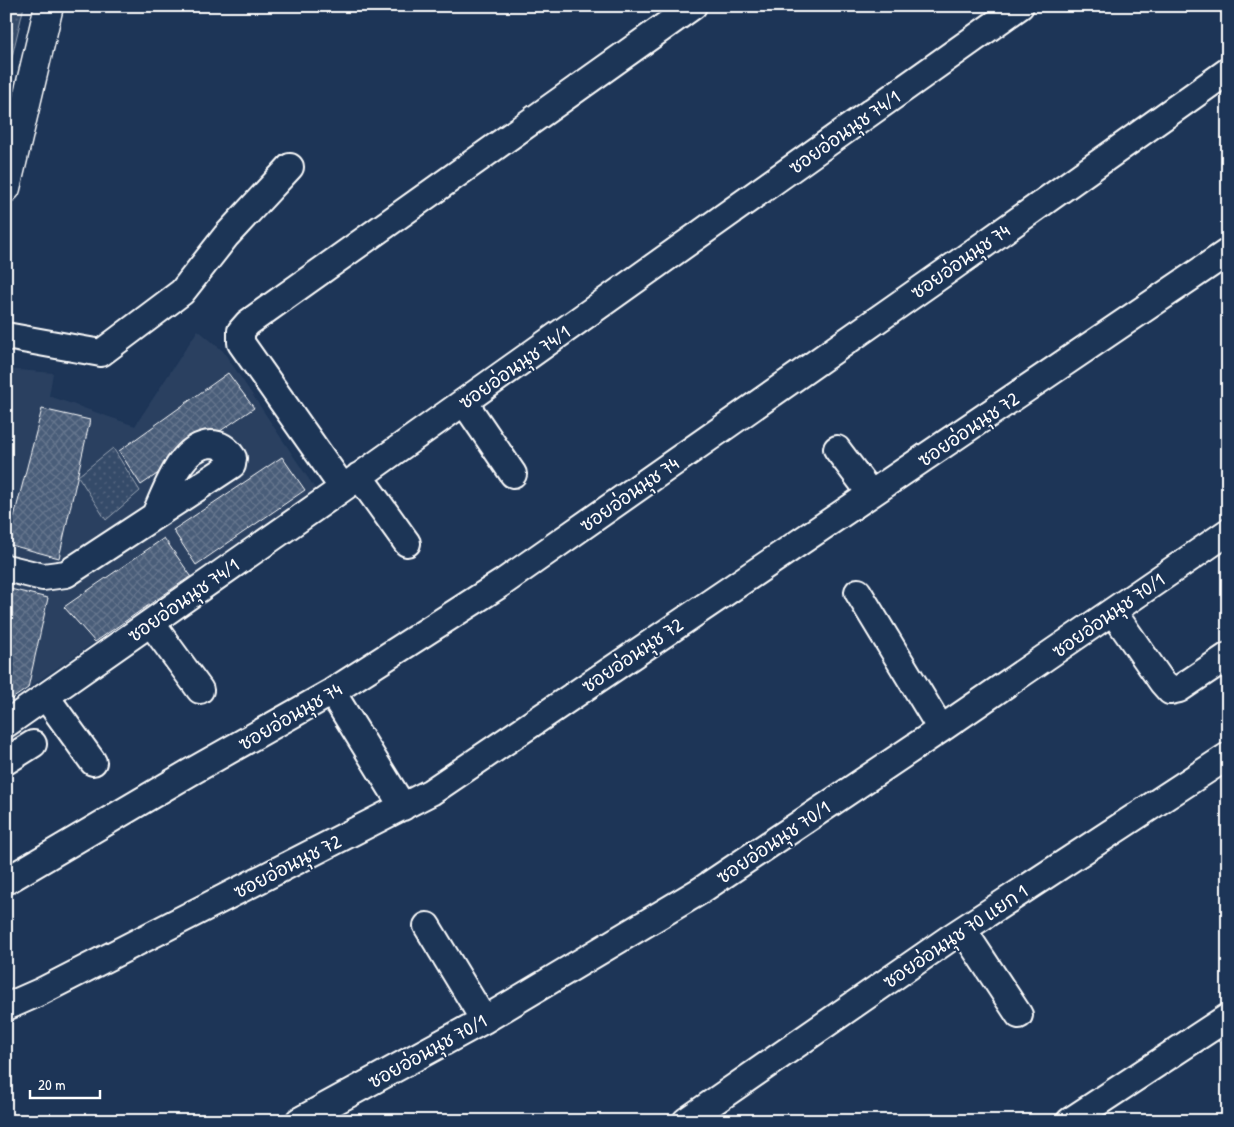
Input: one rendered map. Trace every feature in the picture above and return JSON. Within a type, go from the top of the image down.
[{"type":"main road","points":[[6,188],[49,6]]},
{"type":"street","points":[[407,544],[351,482],[241,342],[241,331],[264,311],[693,6]]},
{"type":"street","name":"ซอยอ่อนนุช 74/1","points":[[6,724],[464,402],[1020,6]]},
{"type":"street","name":"ซอยอ่อนนุช 74","points":[[6,881],[332,692],[502,583],[946,272],[1228,71]]},
{"type":"street","points":[[6,336],[101,353],[182,292],[226,236],[290,167]]},
{"type":"street","name":"ซอยอ่อนนุช 72","points":[[6,1007],[40,992],[431,792],[1228,252]]},
{"type":"street","points":[[464,402],[513,474]]},
{"type":"street","points":[[837,449],[871,494]]},
{"type":"street","points":[[6,568],[43,577],[66,574],[155,515]]},
{"type":"street","name":"ซอยอ่อนนุช 70/1","points":[[303,1120],[484,1020],[700,891],[942,729],[1228,532]]},
{"type":"street","points":[[858,592],[942,729]]},
{"type":"street","points":[[1113,612],[1170,691],[1179,689],[1228,656]]},
{"type":"street","points":[[151,623],[200,690]]},
{"type":"street","points":[[332,692],[403,806]]},
{"type":"street","points":[[46,697],[92,762]]},
{"type":"street","points":[[6,761],[33,744]]},
{"type":"street","name":"ซอยอ่อนนุช 70 แยก 1","points":[[686,1121],[963,930],[1228,756]]},
{"type":"street","points":[[427,926],[484,1020]]},
{"type":"street","points":[[963,930],[1019,1015]]},
{"type":"street","points":[[1070,1121],[1228,1017]]},
{"type":"shaded area","points":[[11,6],[24,6],[6,82],[6,24]]},
{"type":"shaded area","points":[[198,330],[223,351],[316,490],[6,703],[6,369],[53,373],[49,396],[135,426]]},
{"type":"shaded area","points":[[113,448],[140,491],[106,520],[78,476]]},
{"type":"building","points":[[228,373],[254,408],[141,485],[119,451]]},
{"type":"building","points":[[42,409],[90,420],[59,558],[7,544]]},
{"type":"building","points":[[282,457],[305,490],[196,565],[173,530]]},
{"type":"building","points":[[164,538],[191,576],[95,642],[64,607]]},
{"type":"building","points":[[6,588],[48,598],[28,688],[6,703]]}]
